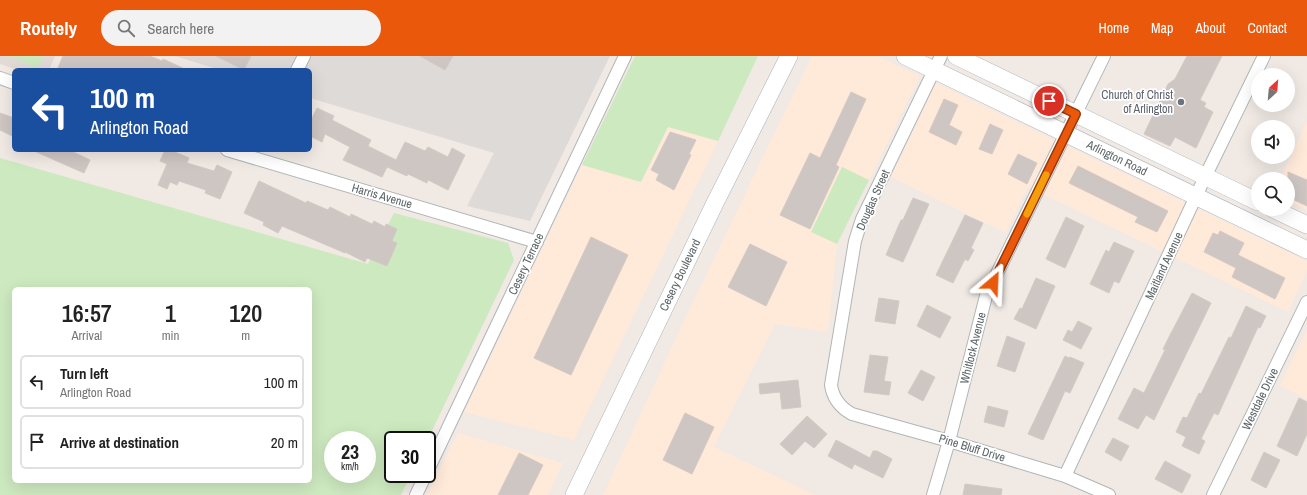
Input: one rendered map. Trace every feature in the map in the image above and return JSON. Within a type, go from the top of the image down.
[{"type":"main road","name":"Cesery Boulevard","points":[[574,495],[788,56]]},
{"type":"main road","name":"Arlington Road","points":[[905,56],[938,63],[1067,133],[1307,250]]},
{"type":"main road","name":"Arlington Road","points":[[956,56],[1251,199]]},
{"type":"main road","points":[[1288,216],[1307,225]]},
{"type":"street","points":[[298,68],[304,56]]},
{"type":"street","name":"Cesery Terrace","points":[[436,452],[625,56]]},
{"type":"street","name":"Whitlock Avenue","points":[[933,495],[949,441],[986,296],[1104,56]]},
{"type":"street","name":"Maitland Avenue","points":[[1064,476],[1205,176],[1264,56]]},
{"type":"street","name":"Douglas Street","points":[[837,400],[832,392],[831,385],[855,241],[862,219],[938,63]]},
{"type":"street","points":[[0,78],[12,82]]},
{"type":"street","name":"Harris Avenue","points":[[242,152],[256,154],[537,242]]},
{"type":"street","name":"Westdale Drive","points":[[1213,495],[1307,302]]},
{"type":"street","name":"Pine Bluff Drive","points":[[837,400],[844,409],[852,414],[949,441],[1064,476],[1109,495]]},
{"type":"street","name":"Cesery Terrace","points":[[416,495],[421,483]]},
{"type":"shaded area","points":[[0,56],[55,56],[50,68],[12,68],[0,64]]},
{"type":"shaded area","points":[[175,56],[610,56],[530,221],[467,206],[494,153],[312,99],[312,68],[214,68]]},
{"type":"shaded area","points":[[812,56],[877,56],[920,76],[869,180],[842,167],[811,232],[837,244],[828,332],[775,324],[714,447],[815,495],[603,495],[689,310]]},
{"type":"shaded area","points":[[936,83],[1307,261],[1307,270],[1288,312],[1028,187],[1006,233],[891,177]]},
{"type":"shaded area","points":[[1307,121],[1307,210],[1295,204],[1295,172],[1283,172],[1287,164],[1295,164],[1295,147]]},
{"type":"shaded area","points":[[668,127],[718,141],[574,440],[464,412],[582,165],[641,182]]},
{"type":"shaded area","points":[[1307,329],[1307,399],[1280,386]]},
{"type":"shaded area","points":[[458,433],[563,463],[548,495],[426,495],[432,483],[436,483],[436,476]]},
{"type":"green space","points":[[10,56],[43,56],[37,68]]},
{"type":"green space","points":[[635,56],[758,56],[718,141],[668,127],[641,182],[582,165]]},
{"type":"green space","points":[[0,158],[368,264],[394,213],[508,243],[514,260],[432,431],[384,431],[384,483],[407,483],[401,495],[0,495]]},
{"type":"green space","points":[[842,167],[869,180],[837,244],[811,232]]},
{"type":"building","points":[[63,56],[150,56],[162,61],[163,59],[183,68],[58,68]]},
{"type":"building","points":[[216,56],[251,56],[245,68],[240,68]]},
{"type":"building","points":[[420,56],[453,56],[445,70]]},
{"type":"building","name":"Church of Christ of Arlington","points":[[1187,56],[1222,56],[1200,100],[1206,103],[1204,107],[1213,112],[1196,148],[1175,137],[1170,146],[1144,134],[1168,84],[1175,79]]},
{"type":"building","points":[[851,92],[866,99],[836,165],[839,167],[810,229],[780,215],[810,153],[820,158]]},
{"type":"building","points":[[944,99],[958,105],[949,125],[962,132],[956,145],[929,132]]},
{"type":"building","points":[[317,108],[334,116],[332,120],[371,140],[368,146],[396,160],[405,142],[425,151],[428,147],[448,157],[452,148],[465,155],[448,190],[428,180],[427,183],[408,174],[407,176],[387,167],[382,177],[343,160],[350,147],[325,134],[322,142],[312,137],[312,118]]},
{"type":"building","points":[[0,113],[12,117],[12,136],[0,130]]},
{"type":"building","points":[[990,124],[1003,130],[992,154],[979,149]]},
{"type":"building","points":[[670,132],[696,140],[689,154],[691,155],[674,190],[656,180],[659,174],[651,170]]},
{"type":"building","points":[[37,152],[73,152],[90,160],[84,173]]},
{"type":"building","points":[[164,152],[175,152],[189,158],[187,163],[214,171],[217,165],[232,172],[220,199],[205,193],[206,190],[179,181],[177,185],[170,182],[167,189],[158,185],[167,164],[160,161]]},
{"type":"building","points":[[1018,154],[1037,163],[1027,184],[1008,174]]},
{"type":"building","points":[[1078,166],[1168,211],[1157,232],[1135,222],[1138,217],[1069,183]]},
{"type":"building","points":[[1295,175],[1307,180],[1307,206],[1295,200]]},
{"type":"building","points":[[259,181],[306,203],[307,201],[328,210],[330,207],[350,217],[351,214],[372,224],[374,221],[385,227],[386,224],[397,229],[392,241],[397,243],[387,266],[367,258],[365,262],[345,252],[282,226],[278,233],[263,225],[264,222],[244,213]]},
{"type":"building","points":[[913,198],[929,204],[903,262],[886,255],[901,220],[903,220]]},
{"type":"building","points":[[965,215],[983,223],[971,248],[974,250],[968,261],[965,259],[953,283],[936,275]]},
{"type":"building","points":[[1066,217],[1084,226],[1065,268],[1046,259]]},
{"type":"building","points":[[1220,231],[1244,243],[1238,255],[1285,278],[1275,299],[1232,277],[1236,268],[1204,252],[1213,233],[1218,235]]},
{"type":"building","points":[[591,237],[628,255],[571,375],[534,358]]},
{"type":"building","points":[[1114,242],[1134,251],[1119,283],[1114,281],[1109,293],[1090,284],[1106,250],[1109,252]]},
{"type":"building","points":[[750,244],[787,262],[766,306],[728,287]]},
{"type":"building","points":[[1036,278],[1055,286],[1036,329],[1014,319],[1020,308],[1022,309]]},
{"type":"building","points":[[1192,293],[1211,303],[1154,420],[1146,415],[1138,429],[1118,419],[1134,388],[1144,393],[1165,350],[1163,349]]},
{"type":"building","points":[[879,298],[899,301],[895,324],[875,321]]},
{"type":"building","points":[[927,305],[951,317],[940,338],[917,326]]},
{"type":"building","points":[[1246,306],[1266,316],[1260,328],[1258,327],[1218,415],[1214,413],[1201,439],[1205,441],[1199,454],[1182,446],[1186,437],[1176,432],[1183,417],[1187,418],[1199,393],[1201,394],[1229,337],[1231,338]]},
{"type":"building","points":[[1078,321],[1092,328],[1081,349],[1063,340],[1068,330],[1072,332]]},
{"type":"building","points":[[1007,336],[1025,343],[1015,372],[997,366]]},
{"type":"building","points":[[870,355],[888,357],[884,381],[891,382],[889,395],[864,392]]},
{"type":"building","points":[[1065,356],[1084,363],[1070,393],[1065,391],[1043,440],[1028,434]]},
{"type":"building","points":[[921,370],[935,377],[923,401],[908,393]]},
{"type":"building","points":[[798,380],[801,407],[782,409],[780,392],[760,394],[759,384]]},
{"type":"building","points":[[1299,398],[1307,402],[1307,434],[1297,456],[1277,446]]},
{"type":"building","points":[[988,406],[1008,411],[1004,427],[984,422]]},
{"type":"building","points":[[685,413],[714,427],[692,474],[663,460]]},
{"type":"building","points":[[807,416],[827,434],[814,448],[805,441],[792,455],[780,444]]},
{"type":"building","points":[[1113,438],[1129,446],[1121,461],[1105,452]]},
{"type":"building","points":[[836,440],[870,458],[873,451],[877,451],[892,459],[883,478],[854,464],[852,469],[828,456]]},
{"type":"building","points":[[1264,452],[1280,460],[1266,488],[1251,480]]},
{"type":"building","points":[[519,453],[543,465],[528,495],[498,495]]},
{"type":"building","points":[[1165,461],[1191,475],[1182,493],[1155,479]]},
{"type":"building","points":[[965,484],[1002,489],[1001,495],[963,495]]},
{"type":"slow traffic","points":[[1027,214],[1046,175]]},
{"type":"place","name":"Church of Christ of Arlington","points":[[1181,102]]},
{"type":"route","points":[[993,283],[1076,114],[1049,101]]}]
